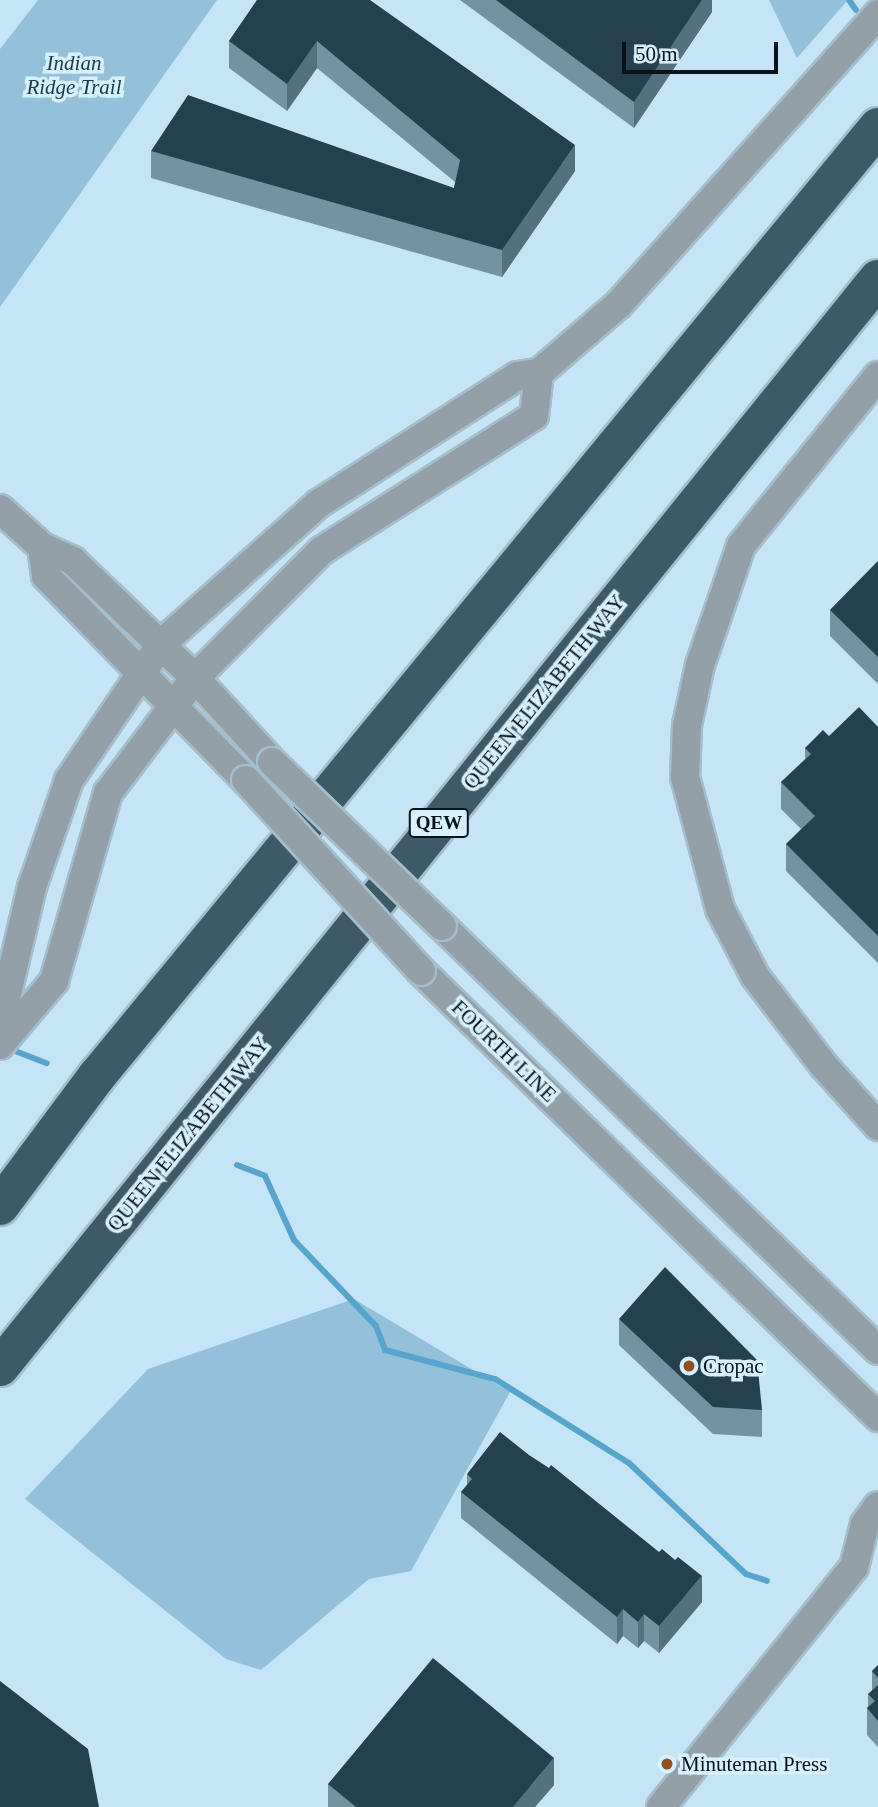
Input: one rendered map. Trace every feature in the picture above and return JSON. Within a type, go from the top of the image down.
[{"type":"highway","points":[[0,1206],[97,1076],[878,127]]},
{"type":"highway","name":"QUEEN ELIZABETH WAY","points":[[0,1367],[878,279]]},
{"type":"street","points":[[0,1023],[32,887],[69,780],[161,644],[318,503],[517,376],[539,373],[648,276],[878,14]]},
{"type":"street","points":[[0,1045],[54,981],[108,793],[195,678],[321,551],[534,416],[539,373]]},
{"type":"street","points":[[878,376],[741,546],[718,604],[700,665],[687,725],[685,777],[720,909],[755,976],[824,1066],[878,1126]]},
{"type":"street","points":[[0,509],[42,547],[73,561],[161,644],[272,762],[878,1350]]},
{"type":"street","name":"FOURTH LINE","points":[[42,547],[46,576],[246,780],[421,971],[878,1417]]},
{"type":"street","points":[[674,1802],[866,1568],[865,1524],[878,1506]]},
{"type":"green space","name":"Indian Ridge Trail","points":[[38,0],[217,0],[0,307],[0,49]]},
{"type":"green space","points":[[769,0],[848,0],[797,58]]},
{"type":"green space","points":[[354,1299],[510,1392],[411,1571],[369,1579],[261,1670],[226,1659],[25,1499],[148,1369]]},
{"type":"building","points":[[257,0],[370,0],[575,145],[502,250],[151,151],[188,95],[454,188],[460,160],[317,41],[287,84],[229,41]]},
{"type":"building","points":[[496,0],[702,0],[634,102]]},
{"type":"building","points":[[878,561],[878,657],[830,610]]},
{"type":"building","points":[[859,707],[878,727],[878,936],[786,844],[815,816],[781,782],[811,754],[805,748],[823,730],[829,736]]},
{"type":"building","name":"Cropac","points":[[665,1267],[757,1360],[762,1410],[713,1407],[619,1319]]},
{"type":"building","points":[[500,1432],[549,1468],[551,1465],[659,1552],[662,1549],[675,1560],[678,1557],[702,1576],[659,1626],[644,1614],[638,1622],[623,1609],[617,1617],[461,1492],[472,1479],[467,1474]]},
{"type":"building","points":[[433,1658],[554,1758],[513,1807],[356,1807],[328,1784]]},
{"type":"building","points":[[878,1665],[878,1678],[872,1671]]},
{"type":"building","points":[[0,1681],[88,1749],[99,1807],[0,1807]]},
{"type":"building","points":[[878,1685],[878,1721],[867,1708],[875,1701],[868,1694]]},
{"type":"waterway","points":[[849,0],[856,10]]},
{"type":"waterway","points":[[15,1051],[47,1063]]},
{"type":"waterway","points":[[237,1165],[265,1176],[294,1240],[376,1326],[385,1350],[495,1379],[629,1463],[746,1574],[767,1581]]},
{"type":"place","name":"Cropac","points":[[689,1366]]},
{"type":"place","name":"Minuteman Press","points":[[667,1764]]}]
